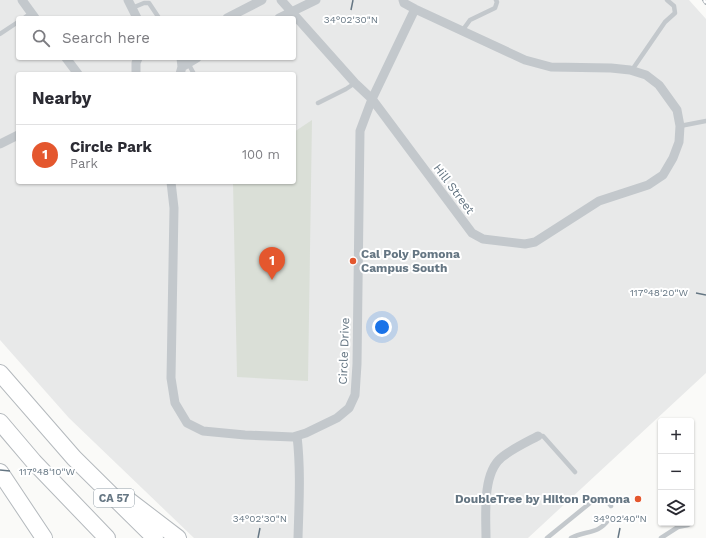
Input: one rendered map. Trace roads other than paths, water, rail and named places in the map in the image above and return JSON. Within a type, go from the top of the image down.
[{"type":"highway","name":"CA 57","points":[[0,373],[74,458],[155,538]]},
{"type":"highway","name":"CA 57","points":[[0,422],[34,462],[107,538]]},
{"type":"highway","points":[[74,458],[178,538]]},
{"type":"highway","points":[[0,472],[44,538]]},
{"type":"street","points":[[22,0],[30,16]]},
{"type":"street","points":[[231,16],[262,0]]},
{"type":"street","name":"Hill Street","points":[[281,0],[295,16]]},
{"type":"street","points":[[283,16],[316,0]]},
{"type":"street","points":[[403,0],[404,3],[415,9],[525,60],[551,67],[611,68],[632,70],[646,75],[659,85],[677,110],[680,126]]},
{"type":"street","points":[[130,4],[136,16]]},
{"type":"street","name":"Circle Drive","points":[[172,184],[174,208],[172,378],[175,403],[187,423],[203,431],[293,437],[306,433],[337,418],[349,408],[355,395],[357,364],[360,130],[372,99],[415,9]]},
{"type":"street","name":"Hill Street","points":[[296,17],[372,99],[472,233],[483,239],[524,244],[535,242],[599,201],[648,185],[663,175],[674,158],[679,142],[680,126]]},
{"type":"street","points":[[68,60],[76,72]]},
{"type":"street","points":[[136,72],[137,60]]},
{"type":"street","points":[[183,66],[194,60]]},
{"type":"street","points":[[0,144],[16,136]]},
{"type":"street","points":[[297,436],[300,464],[298,538]]},
{"type":"street","points":[[486,538],[486,496],[489,480],[494,466],[500,458],[538,436]]},
{"type":"lane","points":[[632,70],[665,22],[675,13],[674,6],[667,0]]},
{"type":"lane","points":[[462,31],[470,20],[495,8],[496,1]]},
{"type":"lane","points":[[130,4],[149,3],[158,16]]},
{"type":"lane","points":[[0,34],[16,23]]},
{"type":"lane","points":[[183,66],[191,72]]},
{"type":"lane","points":[[318,103],[356,83]]},
{"type":"lane","points":[[680,126],[706,121]]},
{"type":"lane","points":[[538,436],[543,436],[575,472]]},
{"type":"lane","points":[[548,538],[590,503],[597,500],[603,500],[612,506]]},
{"type":"lane","points":[[571,538],[596,531],[606,524],[609,519]]},
{"type":"lane","points":[[661,538],[678,527],[683,526]]},
{"type":"place","name":"Cal Poly Pomona Campus South","points":[[353,261]]},
{"type":"place","name":"Circle Park","points":[[272,280]]},
{"type":"place","name":"DoubleTree by Hilton Pomona","points":[[638,499]]}]
